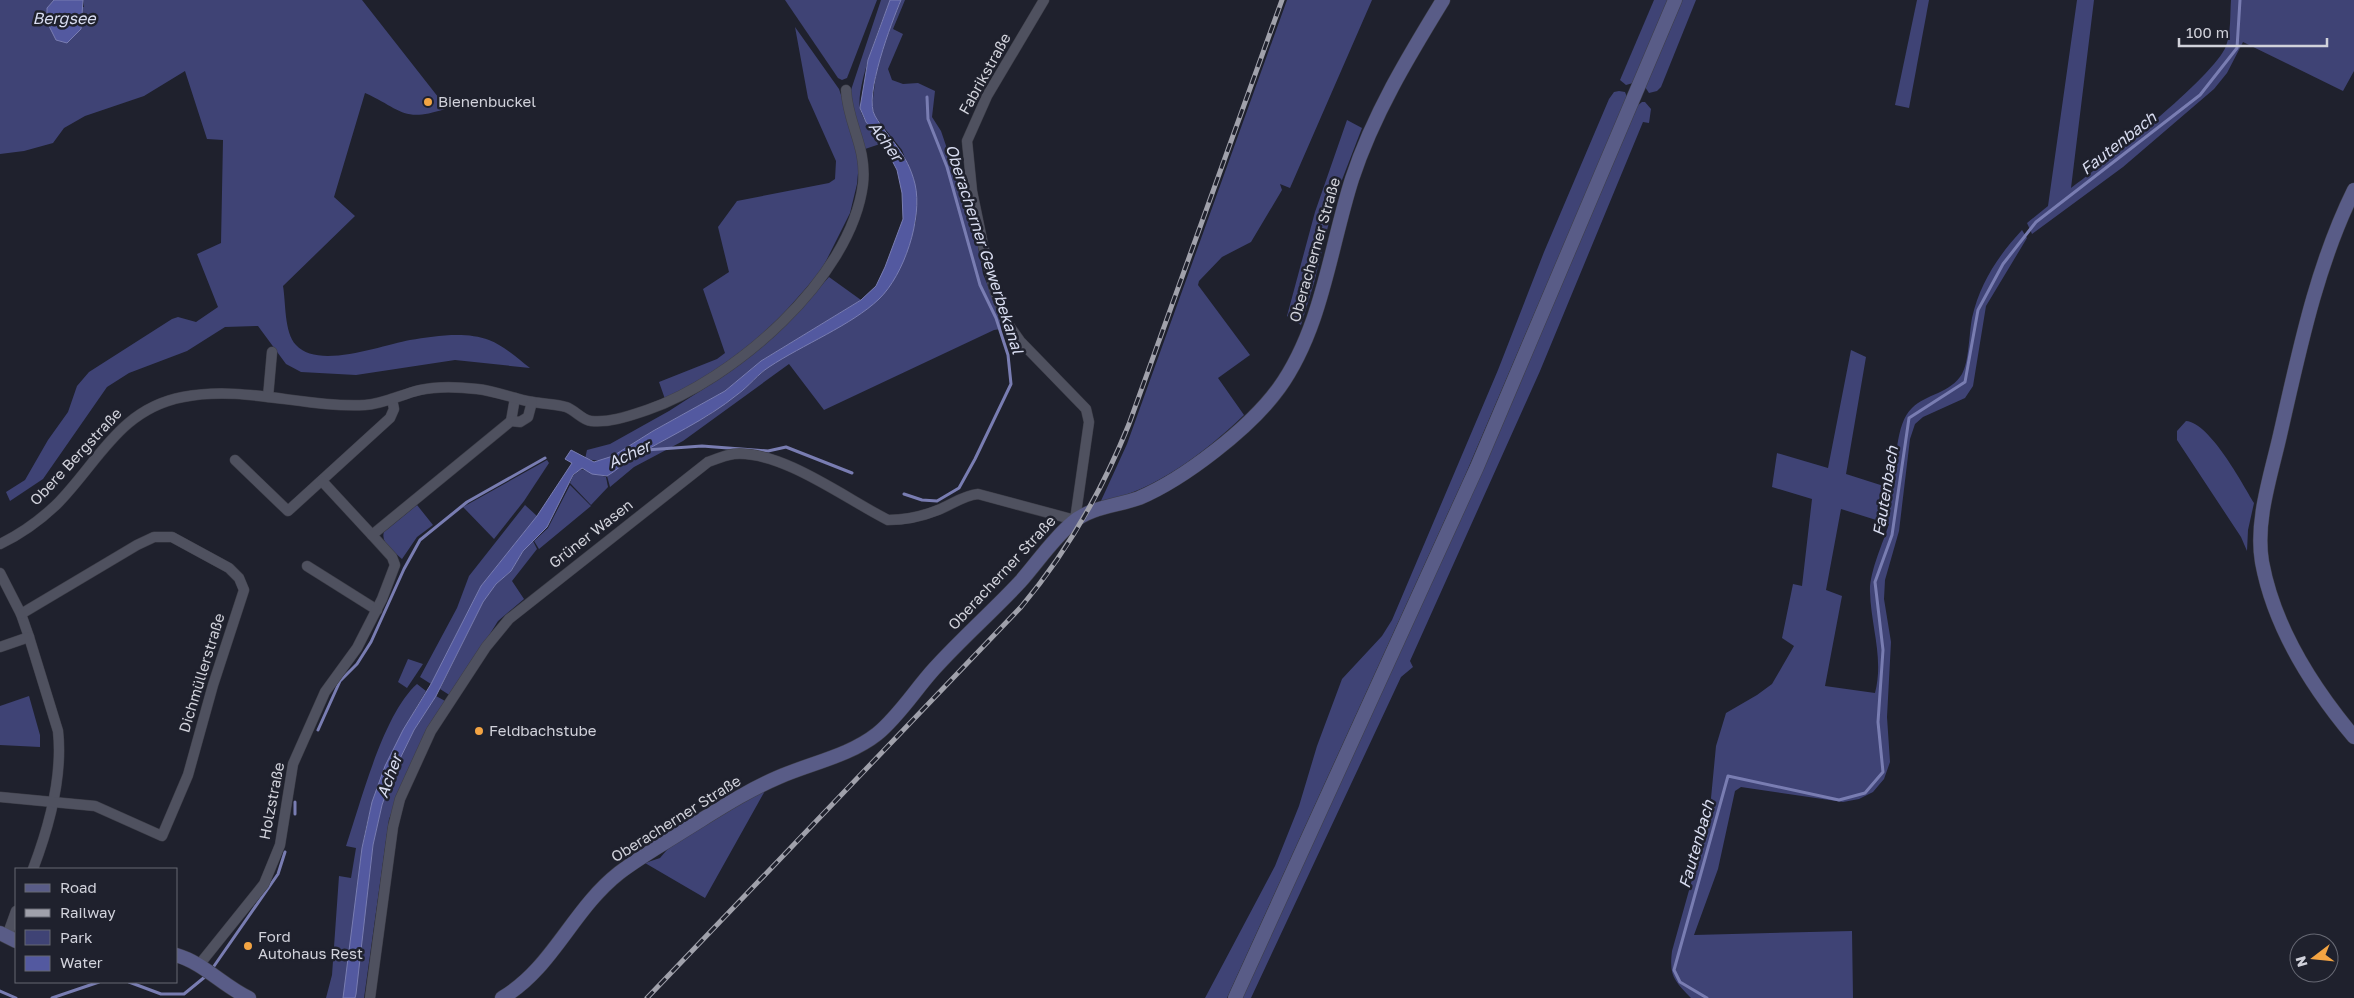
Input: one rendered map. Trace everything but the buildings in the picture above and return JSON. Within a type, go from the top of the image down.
[{"type":"street","name":"Fabrikstraße","points":[[1044,0],[987,96],[966,141],[972,191],[985,254],[995,292],[1008,324],[1020,341],[1086,409],[1089,422],[1075,520]]},
{"type":"street","name":"Oberacherner Straße","points":[[502,998],[522,984],[544,962],[584,906],[620,872],[750,791],[776,778],[847,751],[876,735],[888,724],[936,666],[1020,582],[1075,520],[1101,509],[1134,500],[1162,487],[1248,422],[1281,385],[1309,331],[1353,176],[1384,103],[1443,0]]},
{"type":"street","points":[[1235,998],[1477,467],[1675,0]]},
{"type":"street","name":"Obere Bergstraße","points":[[0,544],[21,534],[56,505],[108,441],[139,413],[185,396],[226,393],[367,405],[422,390],[478,389],[532,402],[571,408],[588,421],[621,418],[669,402],[710,381],[784,320],[824,276],[841,247],[857,208],[863,184],[863,153],[847,104],[846,90]]},
{"type":"street","points":[[2354,190],[2308,312],[2271,475],[2261,529],[2262,560],[2268,588],[2285,631],[2314,684],[2354,737]]},
{"type":"street","points":[[268,397],[272,352]]},
{"type":"street","points":[[322,481],[372,535],[510,421],[515,398]]},
{"type":"street","points":[[235,460],[288,511],[390,418],[394,409],[392,399]]},
{"type":"street","points":[[510,421],[520,422],[528,417],[532,402]]},
{"type":"street","name":"Grüner Wasen","points":[[370,998],[393,827],[400,799],[431,731],[486,647],[509,619],[708,462],[733,454],[761,456],[802,472],[888,520],[902,520],[938,510],[978,494],[1075,520]]},
{"type":"street","name":"Holzstraße","points":[[207,971],[264,884],[280,845],[293,764],[325,692],[357,648],[377,610],[394,564],[392,557],[372,535]]},
{"type":"street","name":"Dichmüllerstraße","points":[[21,614],[137,545],[154,537],[172,537],[229,568],[239,578],[244,590],[213,685],[188,775],[162,836],[95,806],[52,801]]},
{"type":"street","points":[[307,566],[377,610]]},
{"type":"street","points":[[0,573],[21,614],[58,733],[58,764],[52,801],[44,840],[33,868]]},
{"type":"street","points":[[0,647],[29,637]]},
{"type":"street","points":[[0,797],[52,801]]},
{"type":"street","points":[[8,937],[15,914]]},
{"type":"street","points":[[178,956],[207,971],[241,996]]},
{"type":"green space","points":[[0,0],[54,0],[47,8],[84,7],[83,0],[362,0],[442,102],[445,109],[419,115],[410,114],[395,109],[365,93],[334,197],[355,216],[283,286],[289,333],[296,345],[306,352],[334,356],[351,354],[419,338],[450,335],[480,337],[494,342],[530,368],[455,360],[356,375],[301,372],[286,364],[258,326],[225,327],[187,351],[129,373],[107,387],[43,479],[10,501],[6,492],[25,480],[48,440],[68,412],[77,386],[89,372],[172,319],[178,317],[196,322],[218,307],[197,254],[221,243],[223,140],[207,139],[185,71],[144,96],[85,116],[64,128],[53,143],[24,151],[0,154]]},
{"type":"green space","points":[[785,0],[877,0],[847,78],[842,80],[838,78]]},
{"type":"green space","points":[[881,0],[890,0],[865,70],[860,108],[863,118],[883,143],[865,149],[851,107],[850,93]]},
{"type":"green space","points":[[901,0],[905,0],[893,29],[903,34],[888,69],[892,80],[903,84],[918,83],[935,91],[932,117],[941,131],[956,175],[969,197],[983,274],[999,313],[1001,329],[994,330],[824,410],[789,364],[683,441],[634,467],[610,487],[607,476],[630,459],[709,415],[738,394],[767,368],[892,282],[906,255],[916,221],[917,202],[915,184],[902,150],[874,115],[872,106],[877,67],[891,23]]},
{"type":"green space","points":[[1287,0],[1372,0],[1290,188],[1280,184],[1282,190],[1251,242],[1222,257],[1199,281],[1198,285],[1250,355],[1218,378],[1244,415],[1212,444],[1160,480],[1121,497],[1100,503],[1127,444]]},
{"type":"green space","points":[[1654,0],[1668,0],[1633,83],[1626,85],[1620,80]]},
{"type":"green space","points":[[1682,0],[1696,0],[1661,87],[1657,91],[1649,93],[1645,87]]},
{"type":"green space","points":[[1917,0],[1929,0],[1909,108],[1895,105]]},
{"type":"green space","points":[[2077,0],[2094,0],[2071,188],[2156,120],[2201,78],[2217,60],[2228,41],[2231,0],[2354,0],[2354,71],[2343,91],[2243,42],[2227,73],[2214,89],[2123,167],[2032,234],[2027,223],[2048,206]]},
{"type":"green space","points":[[795,27],[839,89],[860,151],[857,184],[850,213],[821,271],[778,320],[736,357],[712,374],[665,399],[659,382],[717,359],[725,353],[703,289],[729,272],[718,227],[737,201],[829,183],[835,179],[836,161],[808,98]]},
{"type":"green space","points":[[1614,92],[1625,92],[1627,97],[1464,478],[1227,998],[1205,998],[1275,866],[1299,806],[1317,746],[1342,679],[1382,636],[1392,620],[1498,370],[1544,252],[1609,99]]},
{"type":"green space","points":[[1645,102],[1651,109],[1649,123],[1643,122],[1540,371],[1410,661],[1413,667],[1401,677],[1251,998],[1241,998],[1637,106]]},
{"type":"green space","points":[[1347,120],[1362,128],[1335,198],[1314,283],[1301,325],[1287,316],[1315,212]]},
{"type":"green space","points":[[2022,230],[2027,238],[1986,306],[1973,386],[1965,398],[1923,417],[1915,424],[1910,439],[1899,531],[1885,580],[1884,599],[1891,642],[1887,717],[1890,762],[1884,779],[1873,792],[1859,799],[1843,802],[1741,787],[1735,791],[1718,869],[1694,935],[1852,931],[1853,998],[1691,998],[1680,987],[1674,977],[1671,966],[1672,951],[1709,819],[1716,746],[1726,713],[1772,684],[1794,646],[1782,638],[1793,584],[1802,586],[1812,499],[1772,487],[1777,453],[1828,468],[1851,350],[1866,357],[1846,474],[1893,489],[1899,434],[1906,415],[1924,399],[1952,385],[1962,374],[1975,305],[1991,271]],"holes":[[[1841,509],[1889,524],[1870,584],[1878,655],[1875,693],[1825,686],[1842,596],[1826,590]]]},
{"type":"green space","points":[[829,277],[861,300],[761,361],[725,391],[653,431],[613,456],[601,461],[585,459],[587,450],[610,444],[669,411],[728,373],[782,328]]},
{"type":"green space","points":[[2186,421],[2195,424],[2215,443],[2234,469],[2254,503],[2248,530],[2247,551],[2241,537],[2177,440],[2177,431]]},
{"type":"green space","points":[[547,460],[549,463],[524,501],[494,539],[463,507]]},
{"type":"green space","points":[[581,469],[606,477],[608,487],[591,505],[570,483],[573,476]]},
{"type":"green space","points":[[570,485],[591,506],[539,549],[534,541],[548,528]]},
{"type":"green space","points":[[417,505],[433,525],[417,537],[402,559],[386,544],[383,536],[384,532]]},
{"type":"green space","points":[[525,505],[537,516],[481,586],[431,684],[420,677],[457,608],[469,576]]},
{"type":"green space","points":[[533,541],[537,549],[512,581],[524,599],[498,621],[451,696],[440,689],[483,602],[496,584],[511,571],[523,551]]},
{"type":"green space","points":[[408,659],[423,664],[407,688],[398,682]]},
{"type":"green space","points":[[417,684],[426,691],[404,729],[386,767],[371,807],[366,828],[359,868],[350,962],[343,998],[326,998],[332,975],[339,876],[351,878],[356,848],[346,846],[374,760],[384,737],[405,698]]},
{"type":"green space","points":[[29,696],[40,735],[40,747],[0,745],[0,706]]},
{"type":"green space","points":[[436,696],[447,702],[412,763],[389,819],[364,998],[355,998],[373,845],[382,805],[393,773],[414,730]]},
{"type":"green space","points":[[766,789],[705,898],[645,863],[660,858],[672,844]]},
{"type":"water","name":"Bergsee","points":[[54,0],[83,0],[81,29],[67,43],[56,40],[47,22],[47,8]]},
{"type":"water","name":"Acher","points":[[890,0],[901,0],[880,59],[872,106],[875,116],[898,147],[912,173],[917,198],[914,229],[896,276],[879,299],[855,318],[769,367],[725,404],[631,459],[607,476],[592,474],[582,468],[573,475],[547,527],[523,551],[511,571],[496,584],[483,602],[436,696],[414,730],[393,773],[382,805],[373,845],[356,994],[355,998],[343,998],[362,848],[372,802],[385,766],[403,730],[431,684],[481,586],[537,516],[572,463],[565,459],[571,450],[594,462],[613,456],[653,431],[725,391],[761,361],[861,300],[876,286],[903,219],[902,193],[897,170],[883,143],[866,122],[860,108],[868,60]]},
{"type":"waterway","name":"Fautenbach","points":[[1707,998],[1680,982],[1674,970],[1728,776],[1839,800],[1865,793],[1883,772],[1878,722],[1883,650],[1875,582],[1892,535],[1909,418],[1965,382],[1978,310],[2003,264],[2036,222],[2200,95],[2237,48],[2240,0]]},
{"type":"waterway","name":"Oberacherner Gewerbekanal","points":[[904,494],[922,500],[937,501],[959,488],[1011,384],[1008,355],[996,318],[980,285],[947,167],[928,119],[927,97]]},
{"type":"waterway","name":"Oberacherner Gewerbekanal","points":[[646,450],[702,446],[768,451],[786,447],[852,473]]},
{"type":"waterway","points":[[318,730],[340,681],[357,664],[371,642],[404,569],[420,540],[467,502],[545,458]]},
{"type":"waterway","points":[[295,802],[295,814]]},
{"type":"waterway","points":[[212,969],[278,874],[285,852]]},
{"type":"waterway","points":[[132,983],[161,994],[184,994],[206,976]]},
{"type":"waterway","points":[[52,998],[96,983]]},
{"type":"waterway","points":[[0,991],[16,998]]},
{"type":"railway","points":[[647,998],[1021,607],[1069,542],[1095,497],[1129,424],[1282,0]]},
{"type":"place","name":"Bienenbuckel","points":[[428,102]]},
{"type":"place","name":"Feldbachstube","points":[[479,731]]},
{"type":"place","name":"Ford Autohaus Rest","points":[[248,946]]}]
